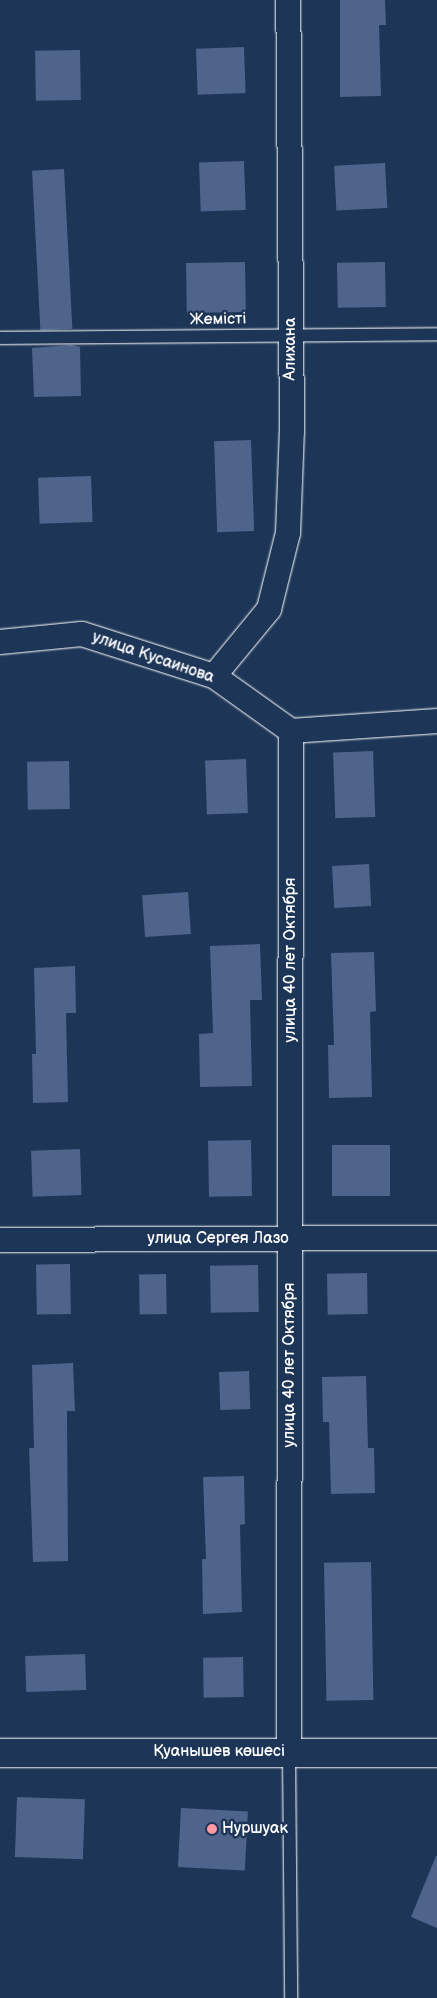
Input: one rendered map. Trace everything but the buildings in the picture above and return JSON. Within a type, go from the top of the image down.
[{"type":"street","name":"Алихана","points":[[214,676],[268,609],[288,533],[291,335],[288,0]]},
{"type":"street","name":"улица Кусаинова","points":[[0,642],[82,634],[214,676],[291,731]]},
{"type":"street","points":[[291,731],[437,721]]},
{"type":"street","name":"улица 40 лет Октября","points":[[289,1752],[291,731]]},
{"type":"street","name":"улица Сергея Лазо","points":[[0,1240],[437,1238]]},
{"type":"street","name":"Қуанышев көшесі","points":[[0,1753],[437,1753]]},
{"type":"lane","name":"Жемісті","points":[[0,338],[437,334]]},
{"type":"lane","name":"улица 40 лет Октября","points":[[289,1752],[291,1998]]},
{"type":"place","name":"Нуршуак","points":[[212,1829]]}]
